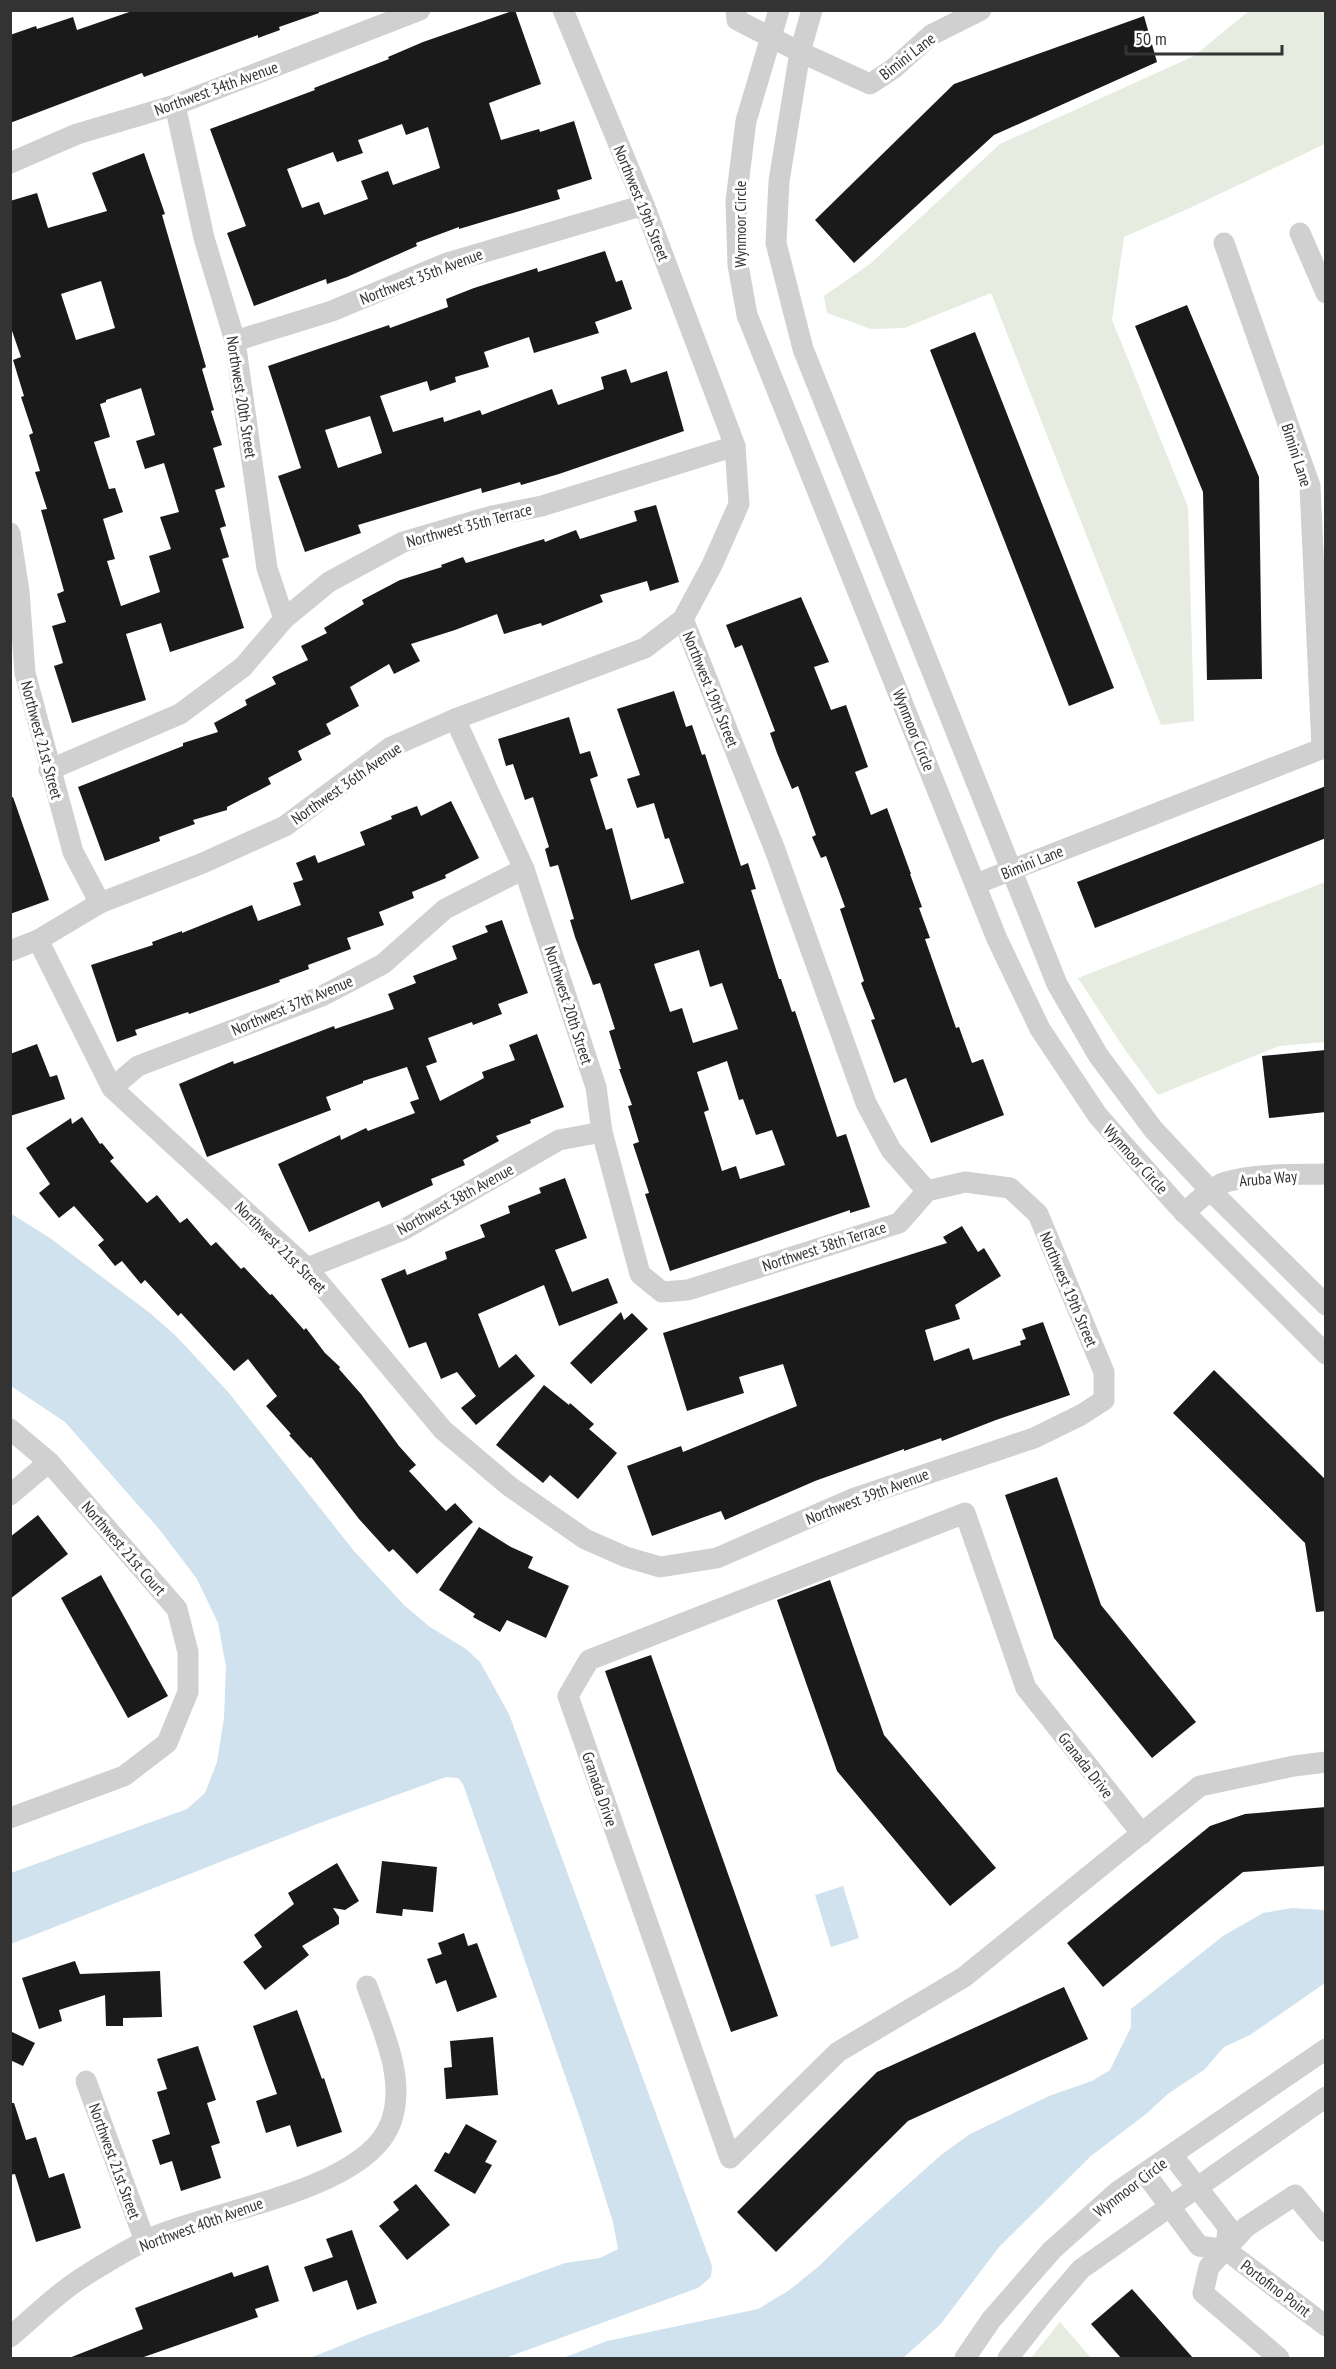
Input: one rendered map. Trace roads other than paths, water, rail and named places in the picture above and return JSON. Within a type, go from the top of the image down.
[{"type":"street","name":"Northwest 34th Avenue","points":[[10,163],[77,134],[175,105],[420,10]]},
{"type":"street","name":"Northwest 19th Street","points":[[563,10],[644,205],[735,446],[739,504],[712,565],[683,619],[775,850],[866,1103],[891,1150],[927,1191],[965,1182],[1010,1188],[1038,1214],[1104,1372],[1104,1400]]},
{"type":"street","points":[[736,10],[737,20],[800,52]]},
{"type":"street","name":"Wynmoor Circle","points":[[779,10],[746,121],[736,201],[738,265],[747,315],[997,939],[1040,1029],[1098,1116],[1184,1213],[1326,1354]]},
{"type":"street","name":"Wynmoor Circle","points":[[812,10],[800,52],[779,181],[776,243],[798,337],[1057,984],[1098,1055],[1153,1128],[1211,1191],[1326,1305]]},
{"type":"street","name":"Bimini Lane","points":[[800,52],[870,84],[893,69],[931,35],[981,10]]},
{"type":"street","name":"Northwest 20th Street","points":[[175,105],[204,238],[235,341],[267,568],[284,620]]},
{"type":"street","name":"Northwest 35th Avenue","points":[[235,341],[332,311],[447,263],[644,205]]},
{"type":"street","points":[[1300,233],[1326,293]]},
{"type":"street","name":"Bimini Lane","points":[[976,884],[1324,747],[1310,486],[1224,243]]},
{"type":"street","name":"Northwest 35th Terrace","points":[[49,770],[180,714],[243,666],[284,620],[329,582],[403,542],[492,516],[542,506],[735,446]]},
{"type":"street","name":"Northwest 21st Street","points":[[10,534],[19,591],[25,674],[49,770],[73,852],[100,903]]},
{"type":"street","name":"Northwest 36th Avenue","points":[[10,951],[38,940],[100,903],[203,863],[285,826],[391,747],[455,719],[645,648],[683,619]]},
{"type":"street","name":"Northwest 20th Street","points":[[455,719],[524,869],[596,1087],[602,1132],[640,1274],[662,1292]]},
{"type":"street","name":"Northwest 37th Avenue","points":[[112,1088],[138,1066],[322,996],[383,964],[445,909],[524,869]]},
{"type":"street","name":"Northwest 21st Street","points":[[38,940],[112,1088],[307,1268],[443,1430],[508,1486],[585,1539],[626,1557]]},
{"type":"street","name":"Northwest 38th Avenue","points":[[307,1268],[403,1230],[559,1140],[602,1132]]},
{"type":"street","name":"Aruba Way","points":[[1184,1213],[1225,1182],[1261,1177],[1326,1174]]},
{"type":"street","name":"Northwest 38th Terrace","points":[[662,1292],[688,1290],[899,1222],[927,1191]]},
{"type":"street","name":"Northwest 39th Avenue","points":[[626,1557],[660,1568],[717,1558],[852,1499],[1034,1438],[1081,1415],[1104,1400]]},
{"type":"street","name":"Northwest 21st Court","points":[[10,1429],[49,1462],[177,1609],[188,1652],[188,1692],[167,1743],[124,1776],[10,1818]]},
{"type":"street","points":[[10,1495],[49,1462]]},
{"type":"street","name":"Granada Drive","points":[[1142,1834],[1026,1688],[965,1513],[589,1660],[568,1696],[730,2158],[838,2052],[964,1977],[1142,1834],[1200,1786],[1294,1766],[1326,1762]]},
{"type":"street","name":"Northwest 40th Avenue","points":[[10,2337],[79,2280],[145,2241],[320,2182],[350,2168],[374,2150],[391,2123],[396,2091],[391,2057],[367,1986]]},
{"type":"street","name":"Wynmoor Circle","points":[[965,2358],[992,2320],[1052,2250],[1117,2192],[1326,2049]]},
{"type":"street","name":"Northwest 21st Street","points":[[86,2081],[145,2241]]},
{"type":"street","points":[[1008,2358],[1045,2311],[1082,2270],[1326,2097]]},
{"type":"street","name":"Portofino Point","points":[[1172,2156],[1228,2227],[1226,2250]]},
{"type":"street","name":"Portofino Point","points":[[1145,2173],[1199,2246],[1226,2250],[1326,2326]]},
{"type":"street","name":"Portofino Point","points":[[1279,2358],[1203,2293],[1209,2267],[1246,2227],[1295,2195],[1326,2232]]},
{"type":"water","points":[[10,1213],[50,1238],[150,1313],[176,1336],[229,1393],[354,1551],[404,1605],[430,1627],[466,1649],[480,1662],[509,1714],[712,2266],[711,2277],[698,2288],[505,2358],[310,2358],[565,2263],[600,2258],[618,2249],[613,2222],[582,2124],[463,1784],[458,1778],[446,1777],[317,1824],[11,1944],[11,1873],[187,1809],[205,1793],[217,1762],[224,1718],[226,1667],[218,1623],[197,1579],[159,1529],[65,1422],[11,1386]]},
{"type":"water","points":[[843,1886],[859,1938],[831,1947],[815,1895]]},
{"type":"water","points":[[1292,1908],[1325,1910],[1325,1983],[1250,2035],[1224,2047],[1204,2070],[1169,2093],[1146,2114],[1091,2156],[999,2247],[940,2325],[903,2358],[563,2358],[607,2341],[758,2309],[788,2291],[818,2267],[941,2155],[970,2134],[1049,2096],[1092,2081],[1110,2070],[1131,2027],[1131,2009],[1223,1936],[1263,1913]]}]
